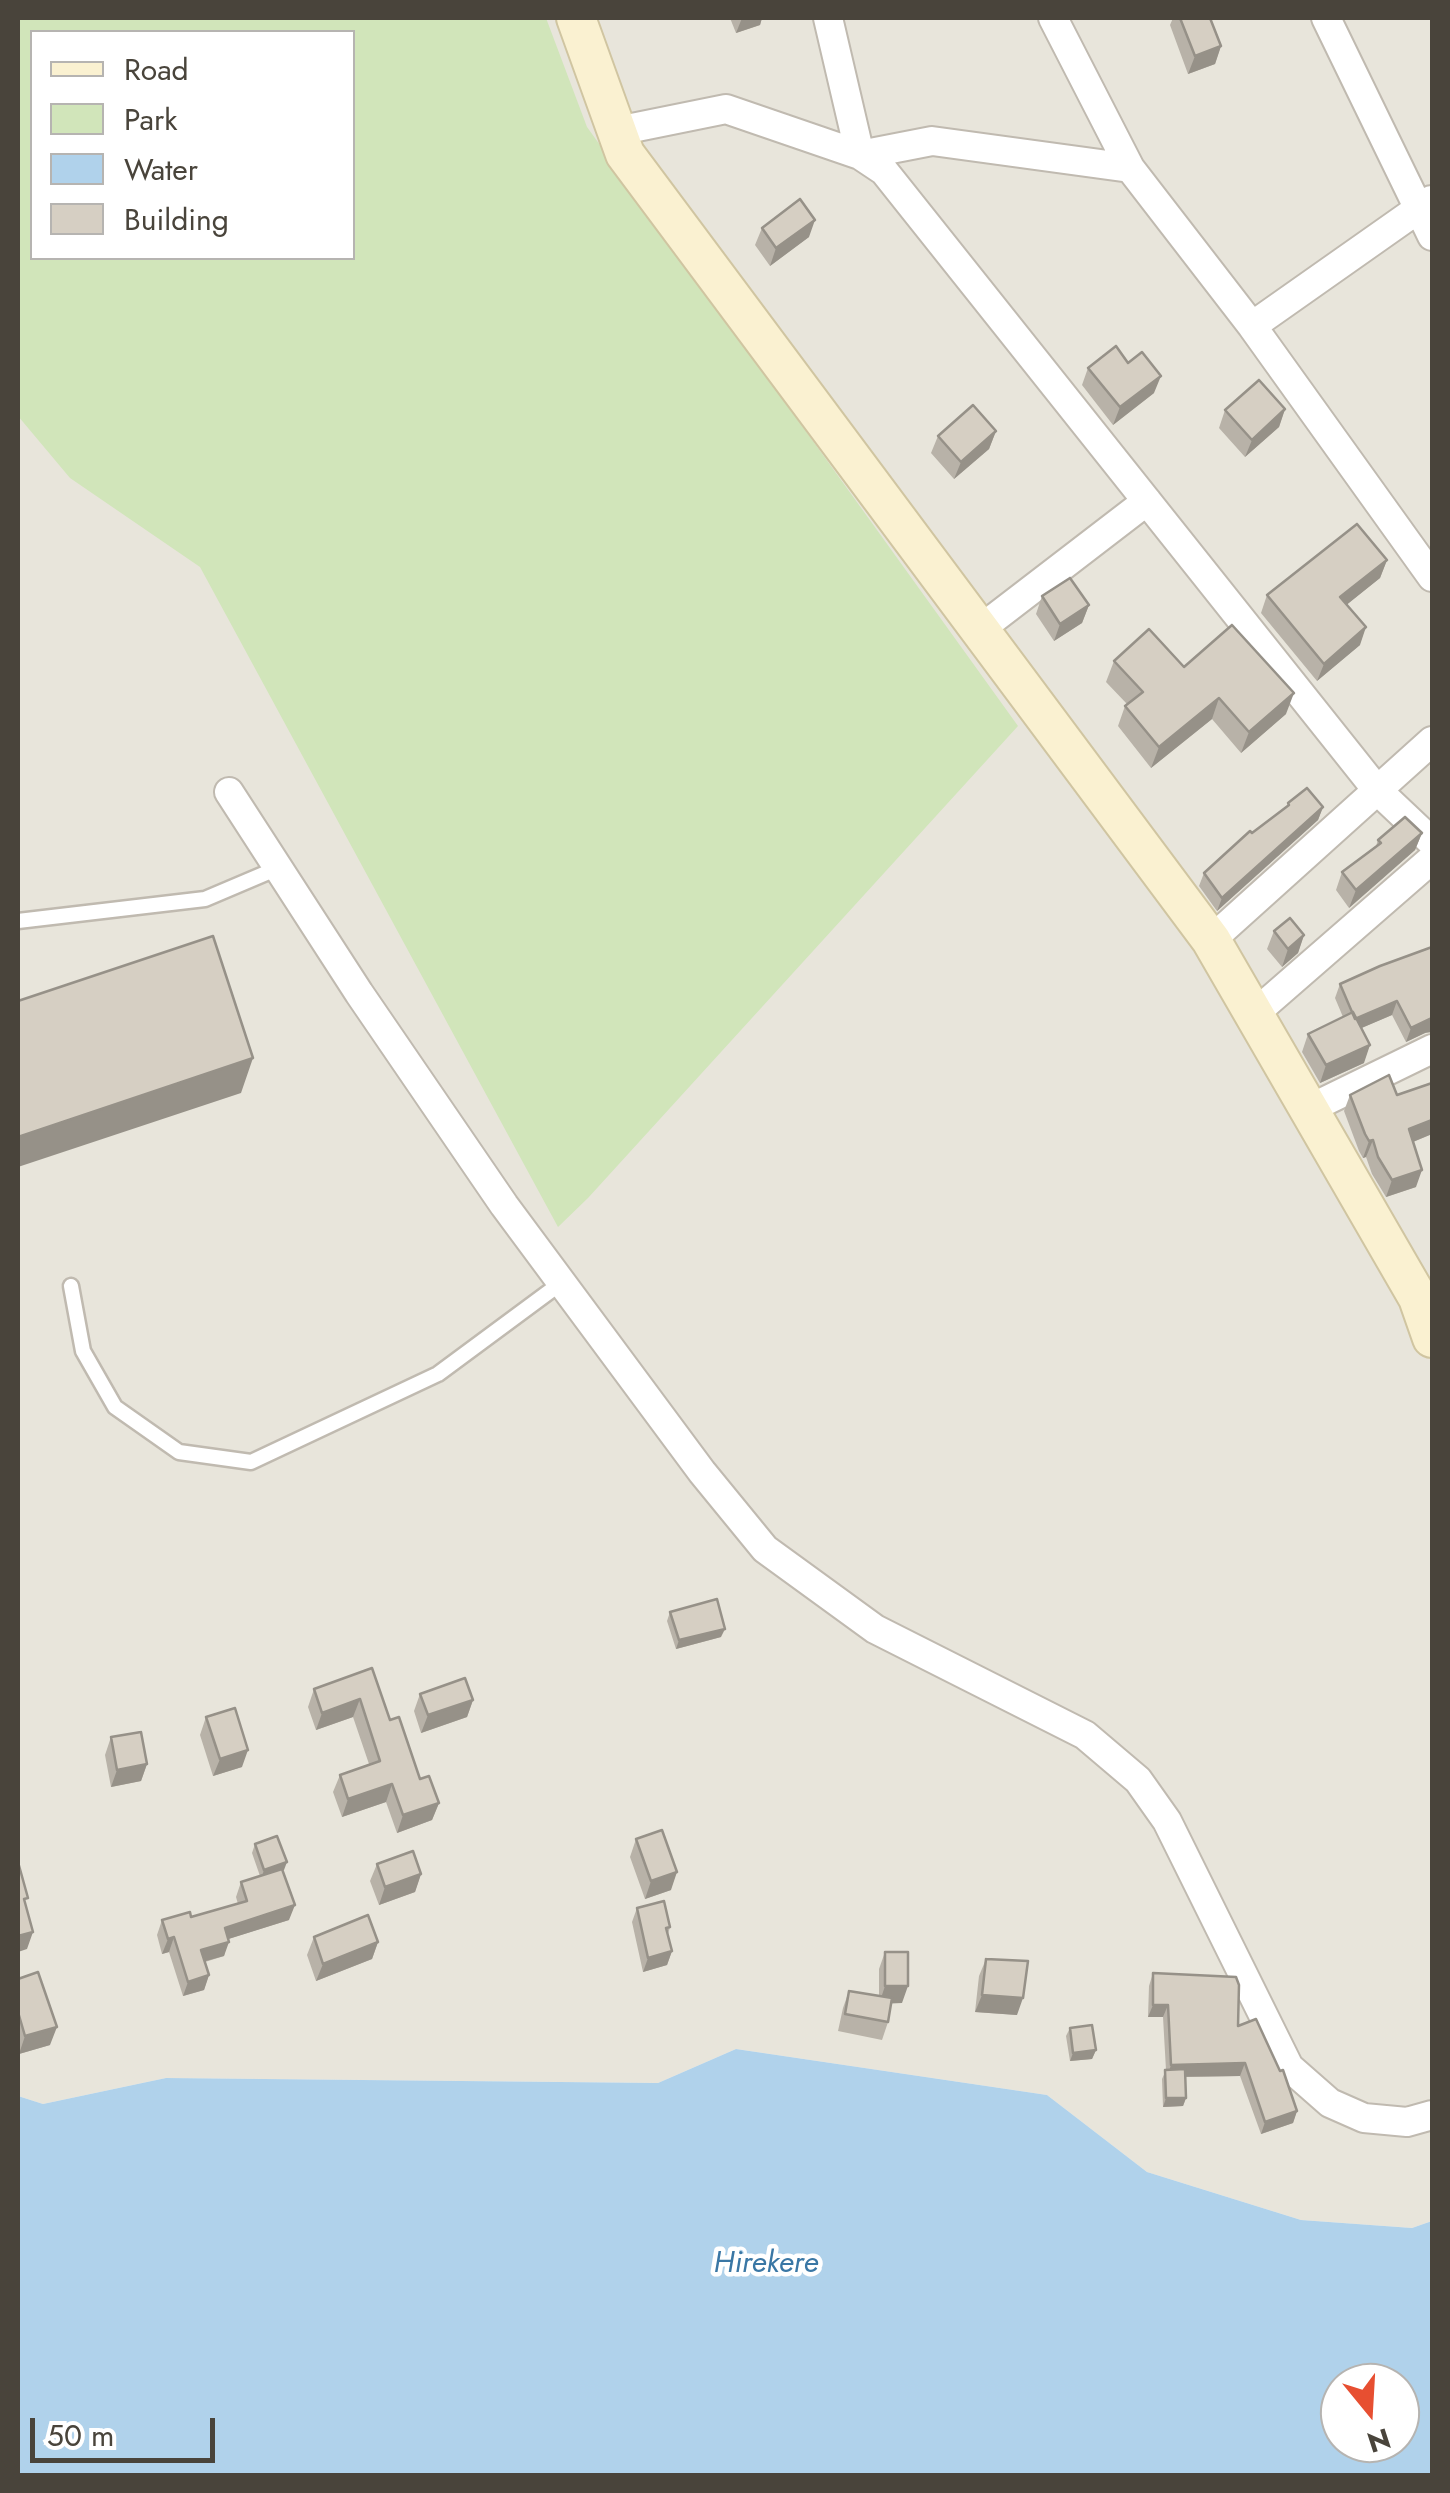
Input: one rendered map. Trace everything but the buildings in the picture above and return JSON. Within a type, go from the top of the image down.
[{"type":"street","points":[[576,18],[624,154],[1211,940],[1418,1298],[1432,1338]]},
{"type":"street","points":[[828,18],[860,155]]},
{"type":"street","points":[[1052,18],[1130,168],[1252,326],[1432,578]]},
{"type":"street","points":[[1326,18],[1426,204],[1432,236]]},
{"type":"street","points":[[618,134],[726,108],[860,155],[884,171],[1378,790],[1432,842]]},
{"type":"street","points":[[860,155],[932,141],[1130,168]]},
{"type":"street","points":[[1252,326],[1426,204]]},
{"type":"street","points":[[979,630],[1147,501]]},
{"type":"street","points":[[1211,940],[1432,741]]},
{"type":"street","points":[[229,792],[359,993],[504,1205],[702,1472],[765,1549],[875,1629],[1086,1735],[1138,1780],[1167,1821],[1289,2067],[1330,2103],[1364,2118],[1407,2122],[1432,2115]]},
{"type":"street","points":[[1254,1014],[1432,860]]},
{"type":"street","points":[[1309,1109],[1432,1049]]},
{"type":"lane","points":[[18,921],[205,899],[278,868]]},
{"type":"lane","points":[[71,1286],[83,1350],[115,1406],[179,1452],[251,1462],[438,1374],[561,1282]]},
{"type":"shaded area","points":[[18,18],[1432,18],[1432,2221],[1412,2228],[1301,2220],[1147,2172],[1047,2095],[736,2049],[658,2083],[166,2078],[43,2104],[18,2096]]},
{"type":"green space","points":[[18,18],[546,18],[587,127],[1018,726],[558,1227],[200,567],[70,478],[18,416]]},
{"type":"water","name":"Hirekere","points":[[736,2049],[1047,2095],[1147,2172],[1301,2220],[1412,2228],[1432,2221],[1432,2475],[18,2475],[18,2096],[43,2104],[166,2078],[658,2083]]}]
